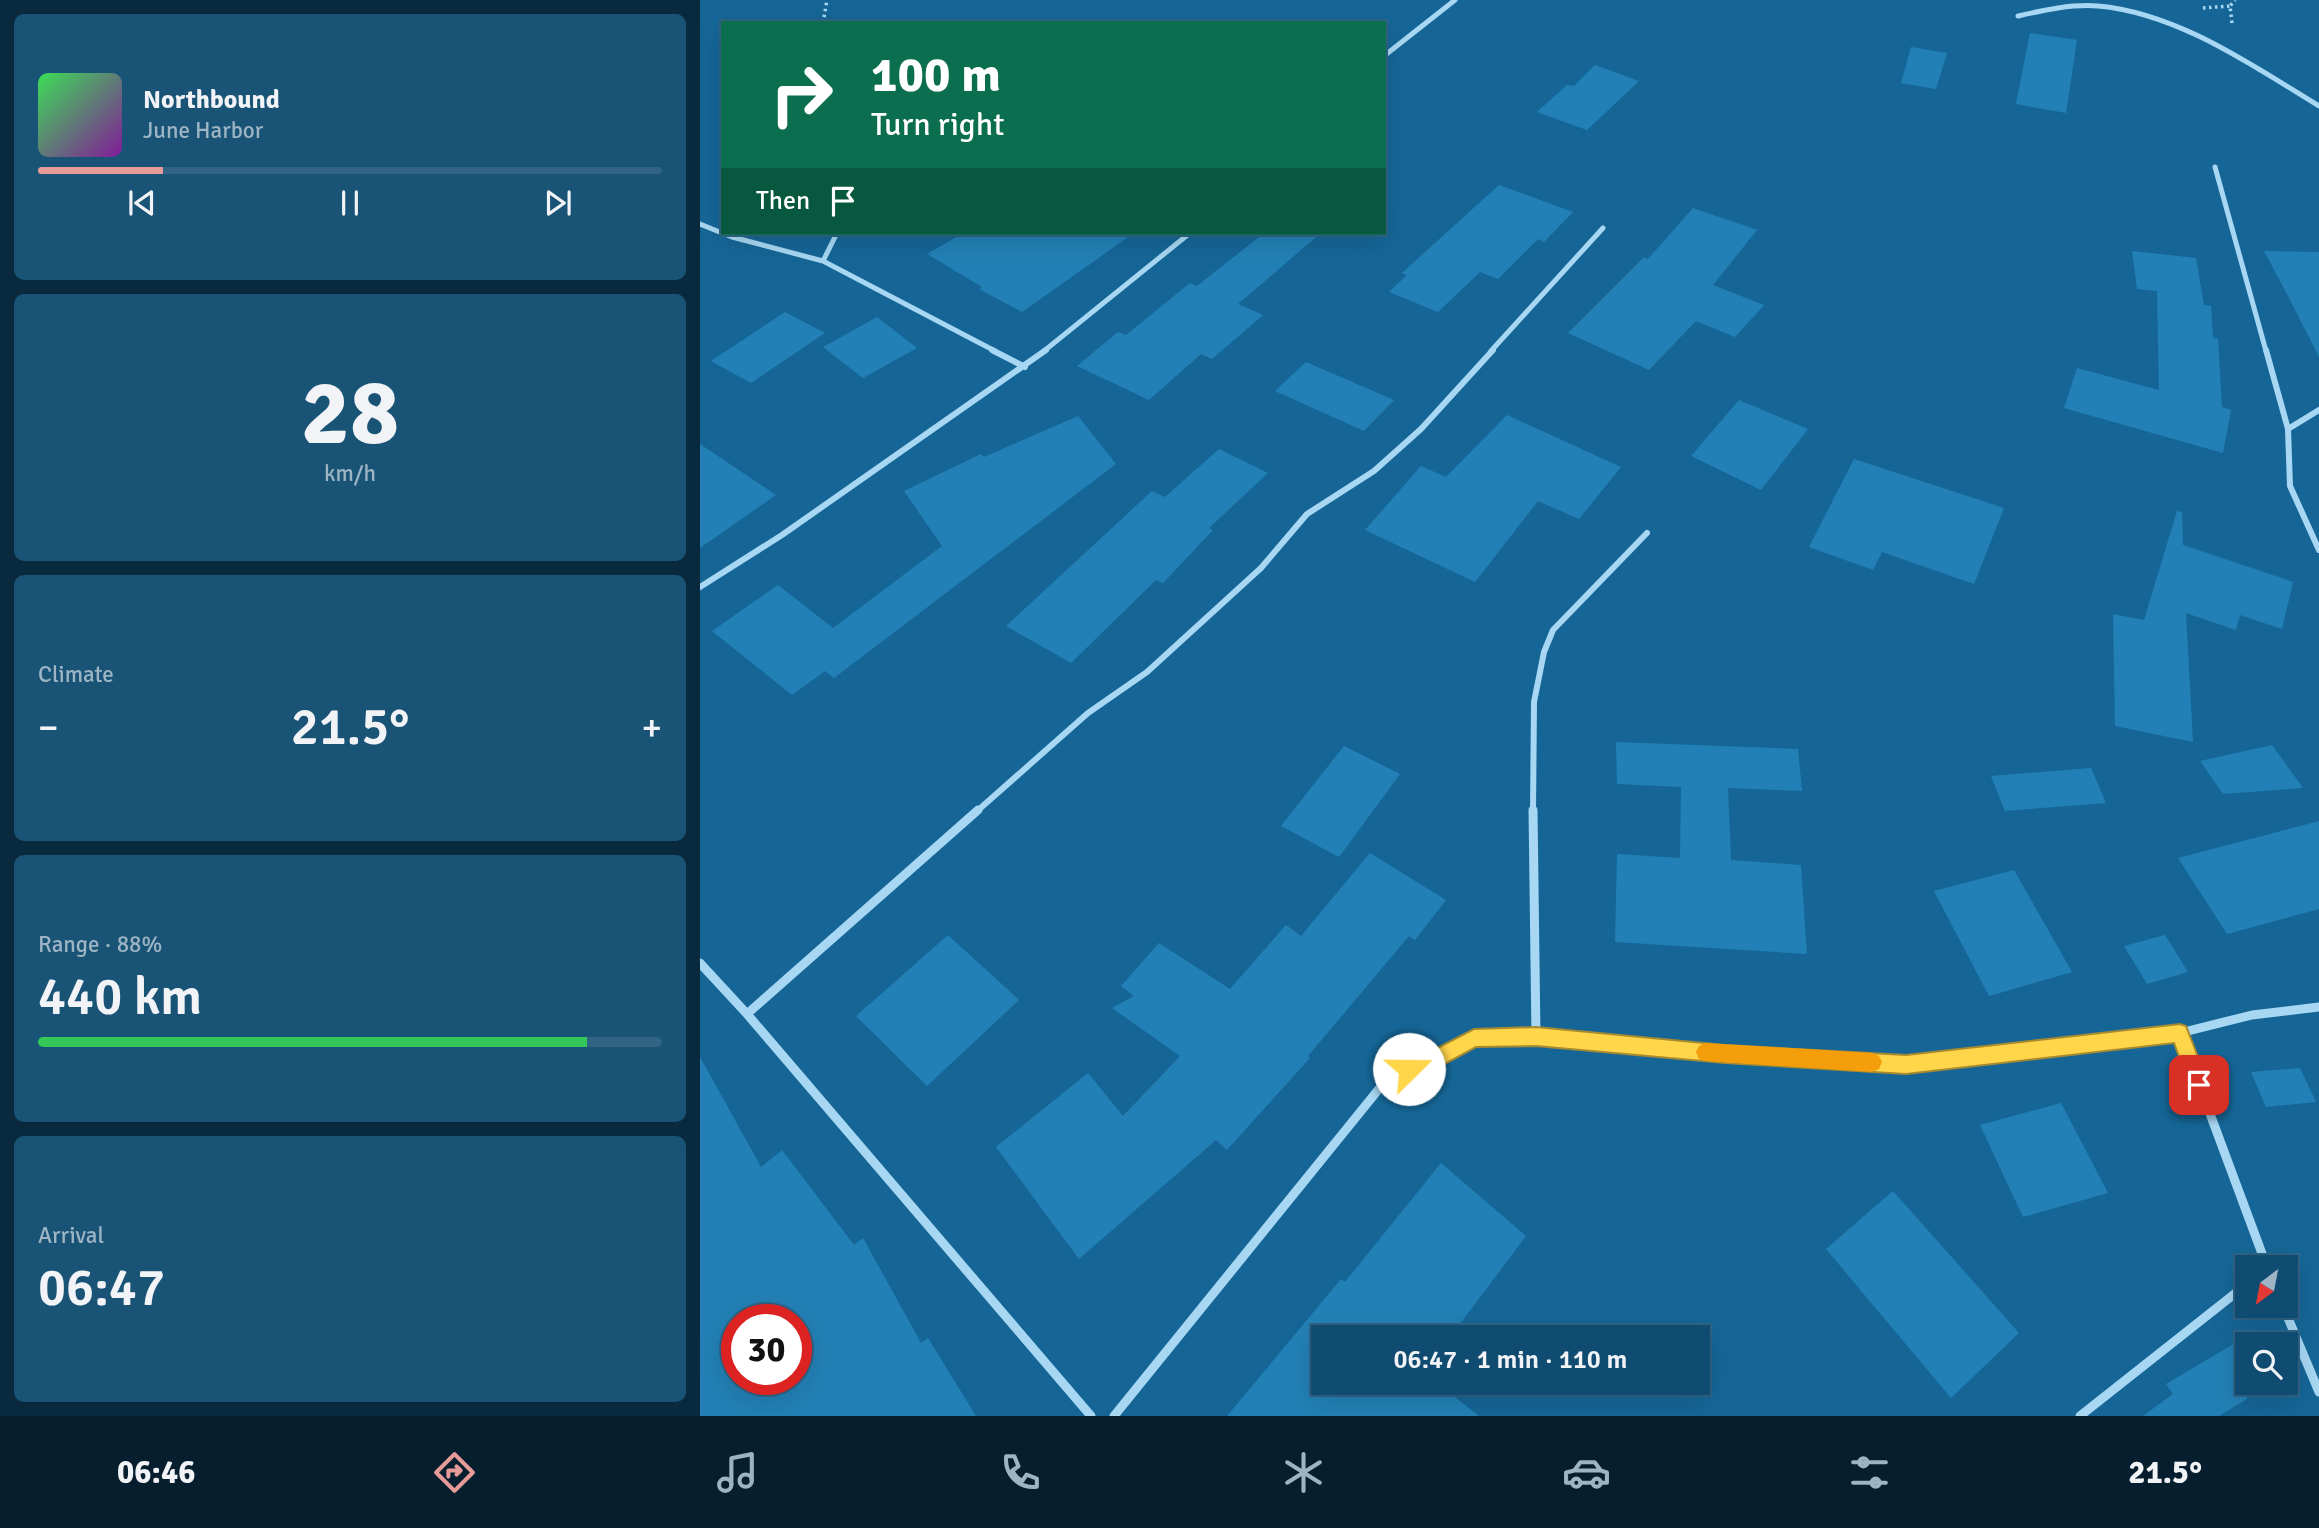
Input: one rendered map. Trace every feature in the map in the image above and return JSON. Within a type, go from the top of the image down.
[{"type":"street","points":[[1386,54],[1455,0]]},
{"type":"street","points":[[2018,16],[2099,6],[2142,15],[2174,27],[2260,70],[2319,106]]},
{"type":"street","points":[[2215,167],[2288,429],[2290,486],[2319,550]]},
{"type":"street","points":[[700,224],[721,233]]},
{"type":"street","points":[[747,1014],[1088,713],[1147,672],[1261,568],[1307,514],[1374,471],[1421,429],[1603,228]]},
{"type":"street","points":[[727,235],[823,261],[1025,366]]},
{"type":"street","points":[[823,261],[836,235]]},
{"type":"street","points":[[700,587],[782,535],[1025,366],[1188,235]]},
{"type":"street","points":[[2288,429],[2319,410]]},
{"type":"street","points":[[1536,1037],[1533,767],[1537,671],[1553,630],[1647,533]]},
{"type":"street","points":[[700,963],[747,1014],[1091,1416]]},
{"type":"street","points":[[1114,1416],[1391,1074],[1428,1063],[1474,1038],[1536,1037],[1725,1054],[1906,1064],[2180,1033],[2252,1015],[2319,1007]]},
{"type":"street","points":[[2180,1033],[2263,1255]]},
{"type":"street","points":[[2080,1416],[2235,1293]]},
{"type":"street","points":[[2288,1318],[2319,1392]]},
{"type":"path","points":[[823,21],[827,0]]},
{"type":"path","points":[[2193,9],[2230,6]]},
{"type":"building","points":[[2030,33],[2077,40],[2066,113],[2016,104]]},
{"type":"building","points":[[1911,47],[1947,53],[1936,89],[1901,83]]},
{"type":"building","points":[[1595,65],[1639,81],[1587,130],[1537,112],[1567,85],[1574,86]]},
{"type":"building","points":[[1499,185],[1573,212],[1544,242],[1538,239],[1498,279],[1480,272],[1438,312],[1389,292],[1407,275],[1402,273]]},
{"type":"building","points":[[1693,208],[1757,230],[1713,285],[1764,305],[1735,337],[1696,321],[1649,370],[1568,333],[1644,257],[1648,259]]},
{"type":"building","points":[[960,235],[1131,235],[1022,312],[979,289],[982,287],[927,254]]},
{"type":"building","points":[[1261,235],[1319,235],[1238,304],[1263,315],[1212,359],[1201,354],[1149,400],[1077,366],[1118,332],[1126,335],[1190,283],[1197,286]]},
{"type":"building","points":[[2132,251],[2196,258],[2204,305],[2211,306],[2213,338],[2218,339],[2222,407],[2231,410],[2223,453],[2064,408],[2077,368],[2159,390],[2157,291],[2137,289]]},
{"type":"building","points":[[2264,251],[2319,252],[2319,357],[2287,294]]},
{"type":"building","points":[[785,312],[825,333],[751,383],[711,361]]},
{"type":"building","points":[[877,317],[917,348],[863,378],[823,347]]},
{"type":"building","points":[[1306,362],[1394,400],[1364,431],[1275,391]]},
{"type":"building","points":[[1739,400],[1808,429],[1761,490],[1691,456]]},
{"type":"building","points":[[1507,415],[1621,467],[1579,519],[1538,501],[1475,582],[1365,530],[1421,466],[1446,477]]},
{"type":"building","points":[[1078,416],[1116,464],[834,678],[825,671],[792,695],[712,631],[778,585],[833,628],[942,546],[904,491],[981,454],[984,457]]},
{"type":"building","points":[[700,444],[776,495],[700,548]]},
{"type":"building","points":[[1219,449],[1268,473],[1209,528],[1213,530],[1163,583],[1156,580],[1071,663],[1006,626],[1152,491],[1165,497]]},
{"type":"building","points":[[1854,459],[2004,508],[1974,584],[1882,552],[1873,570],[1809,547]]},
{"type":"building","points":[[2177,511],[2182,512],[2183,545],[2293,582],[2282,629],[2240,615],[2236,630],[2186,613],[2193,742],[2115,726],[2113,614],[2144,620]]},
{"type":"building","points":[[1616,742],[1798,749],[1802,791],[1728,788],[1731,860],[1801,865],[1807,954],[1615,942],[1617,854],[1680,858],[1681,787],[1617,784]]},
{"type":"building","points":[[2272,745],[2303,788],[2223,794],[2200,761]]},
{"type":"building","points":[[1344,746],[1400,774],[1339,857],[1281,826]]},
{"type":"building","points":[[2091,768],[2106,803],[2005,811],[1991,776]]},
{"type":"building","points":[[2319,821],[2319,909],[2227,934],[2178,858]]},
{"type":"building","points":[[1370,853],[1446,900],[1415,940],[1409,936],[1308,1056],[1310,1058],[1227,1150],[1216,1140],[1079,1259],[996,1147],[1088,1073],[1123,1116],[1180,1056],[1112,1008],[1134,996],[1121,986],[1159,943],[1230,989],[1286,925],[1301,936]]},
{"type":"building","points":[[2014,870],[2072,972],[1989,996],[1934,891]]},
{"type":"building","points":[[948,935],[1019,1000],[927,1086],[856,1016]]},
{"type":"building","points":[[2165,935],[2188,972],[2147,984],[2124,946]]},
{"type":"building","points":[[700,1057],[761,1167],[782,1150],[854,1245],[863,1238],[921,1343],[928,1338],[976,1416],[700,1416]]},
{"type":"building","points":[[2300,1068],[2316,1102],[2266,1107],[2251,1072]]},
{"type":"building","points":[[2061,1103],[2108,1193],[2023,1217],[1980,1125]]},
{"type":"building","points":[[1441,1163],[1526,1236],[1459,1325],[1311,1325],[1311,1395],[1452,1395],[1479,1416],[1227,1416],[1341,1279],[1345,1282]]},
{"type":"building","points":[[1893,1191],[2019,1333],[1951,1398],[1826,1249]]},
{"type":"building","points":[[2235,1343],[2235,1395],[2247,1395],[2247,1399],[2219,1416],[2143,1416],[2173,1394],[2166,1384]]},
{"type":"slow traffic","points":[[1705,1052],[1872,1062]]},
{"type":"route","points":[[1409,1069],[1428,1063],[1474,1038],[1536,1037],[1725,1054],[1906,1064],[2180,1033],[2199,1085]]}]
